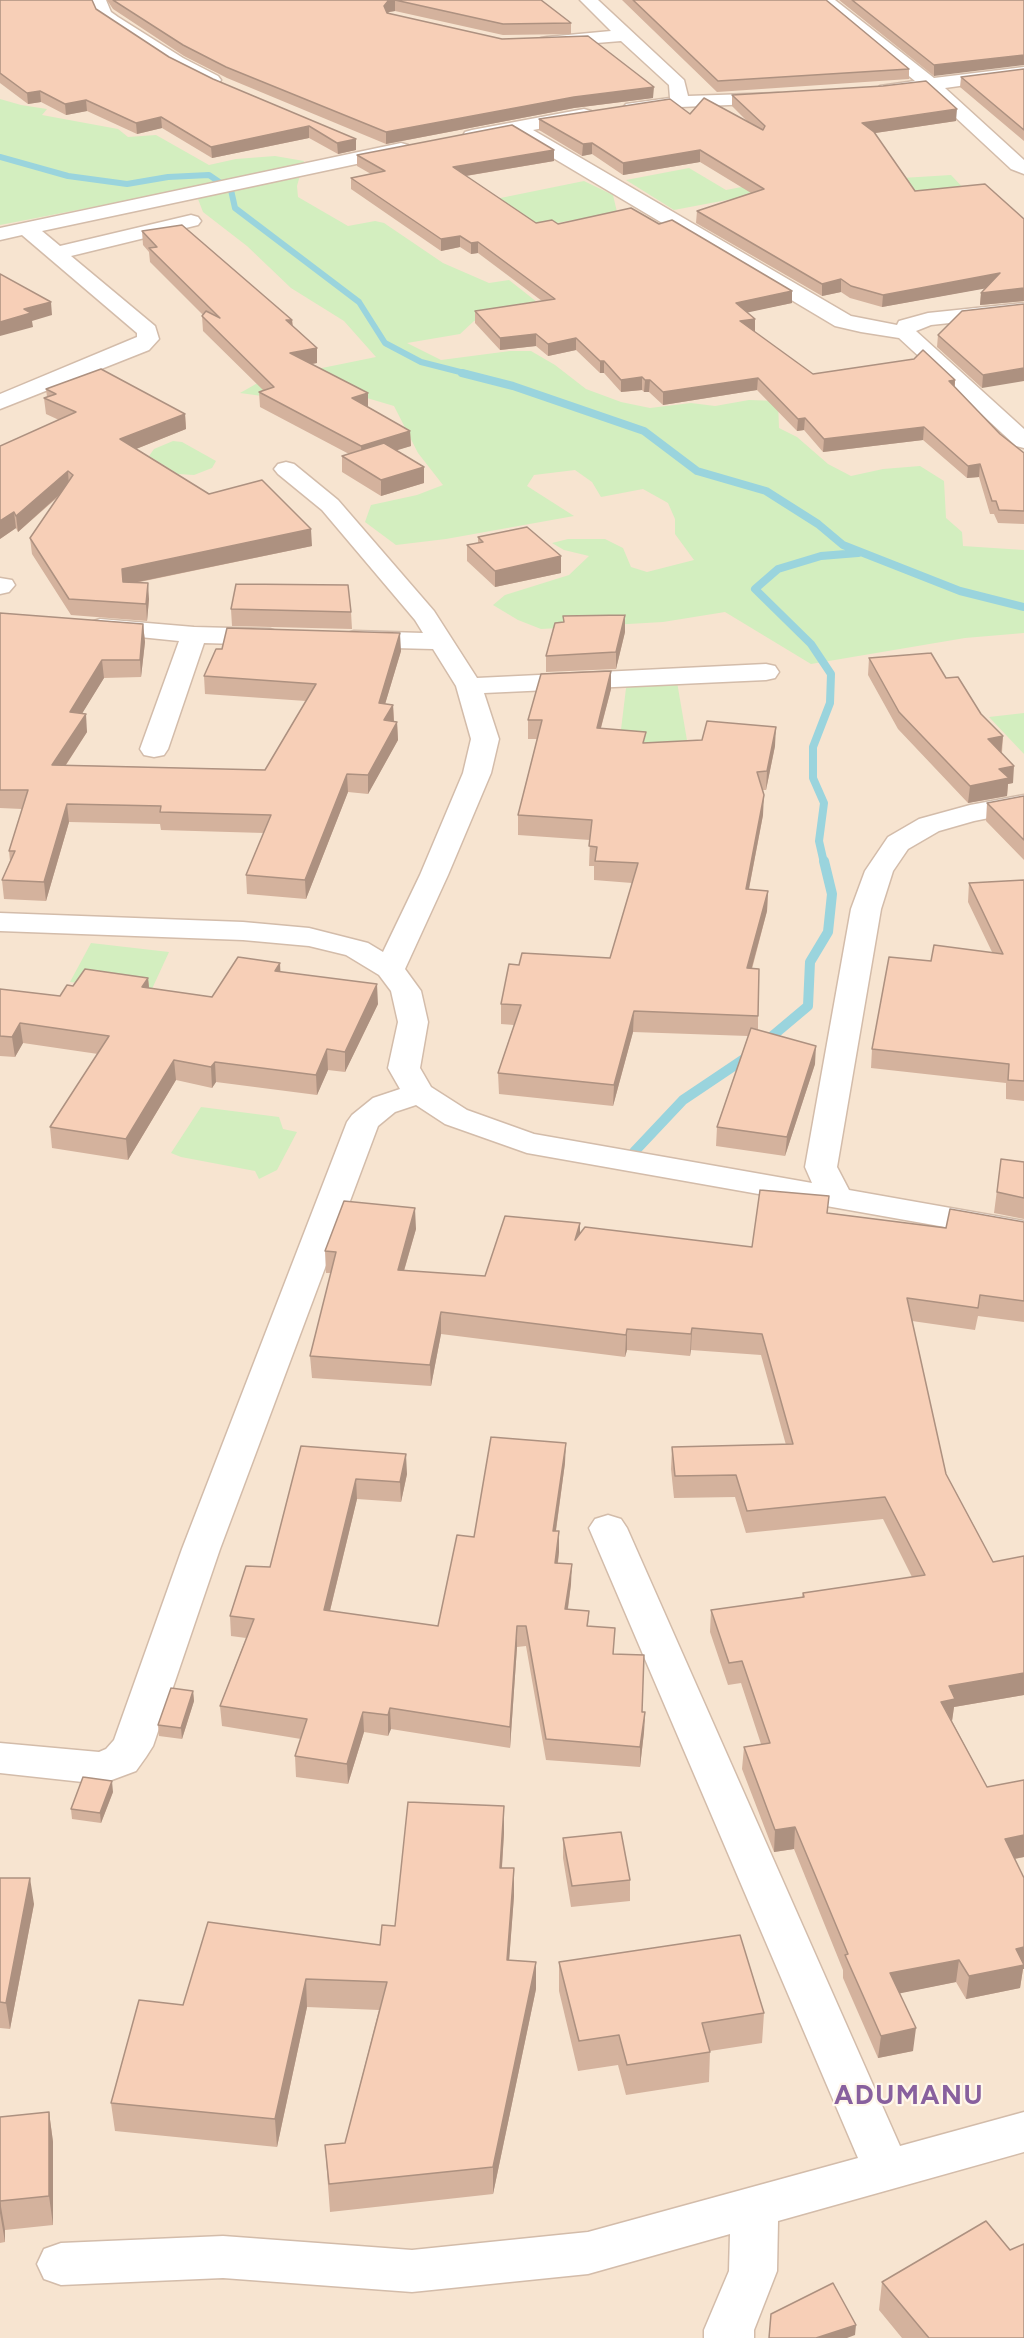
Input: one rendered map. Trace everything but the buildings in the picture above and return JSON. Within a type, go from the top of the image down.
[{"type":"street","points":[[98,0],[100,8],[112,21],[177,62],[231,89]]},
{"type":"street","points":[[588,0],[678,84],[680,102]]},
{"type":"street","points":[[825,0],[931,85],[1024,168]]},
{"type":"street","points":[[531,43],[626,35]]},
{"type":"street","points":[[871,91],[1024,72]]},
{"type":"street","points":[[455,140],[515,127],[680,102],[795,97]]},
{"type":"street","points":[[515,127],[843,321],[905,332],[1024,441]]},
{"type":"street","points":[[352,140],[384,152]]},
{"type":"street","points":[[0,234],[416,147]]},
{"type":"street","points":[[54,254],[191,220]]},
{"type":"street","points":[[0,402],[141,345],[148,339],[147,331],[26,228]]},
{"type":"street","points":[[905,332],[907,326],[928,319],[1024,309]]},
{"type":"street","points":[[286,469],[330,505],[424,616],[469,686],[485,739],[477,773],[434,875],[390,969]]},
{"type":"street","points":[[71,624],[195,635],[300,637]]},
{"type":"street","points":[[154,749],[195,635]]},
{"type":"street","points":[[335,638],[440,641]]},
{"type":"street","points":[[469,686],[766,672]]},
{"type":"street","points":[[836,1198],[821,1167],[866,909],[879,871],[898,843],[929,825],[970,813],[1024,803]]},
{"type":"street","points":[[0,922],[243,931],[309,937],[357,949],[390,969],[406,991],[413,1022],[404,1068],[419,1093],[456,1117],[527,1143],[1024,1231]]},
{"type":"street","points":[[0,1758],[101,1768],[121,1760],[132,1746],[205,1538],[363,1122],[384,1105],[419,1093]]},
{"type":"street","points":[[608,1528],[887,2170]]},
{"type":"street","points":[[61,2264],[223,2257],[412,2271],[588,2253],[1024,2132]]},
{"type":"street","points":[[729,2338],[729,2330],[753,2271],[754,2208]]},
{"type":"shaded area","points":[[0,0],[1024,0],[1024,2338],[0,2338]]},
{"type":"green space","points":[[0,99],[47,109],[42,115],[118,129],[128,137],[156,135],[209,165],[236,159],[275,156],[304,161],[297,186],[298,197],[348,226],[375,221],[384,223],[443,263],[489,283],[509,280],[542,306],[474,321],[460,334],[407,343],[441,360],[510,351],[531,351],[555,365],[586,389],[621,402],[650,408],[691,403],[715,406],[749,400],[778,401],[779,428],[797,437],[828,464],[851,476],[883,469],[920,466],[944,481],[946,518],[962,532],[963,546],[1024,550],[1024,633],[965,638],[811,664],[725,612],[663,622],[541,629],[518,620],[493,605],[505,595],[569,575],[589,556],[564,550],[552,543],[568,539],[605,539],[623,548],[631,567],[647,572],[694,560],[675,534],[675,519],[668,503],[643,489],[601,497],[592,482],[575,470],[534,475],[527,486],[574,516],[446,539],[396,545],[365,522],[371,505],[417,495],[443,485],[418,453],[394,406],[350,393],[262,396],[240,393],[263,380],[376,357],[344,321],[291,288],[247,246],[203,212],[198,199],[176,191],[0,225]]},
{"type":"green space","points":[[689,168],[726,190],[773,181],[785,189],[674,210],[626,180]]},
{"type":"green space","points":[[951,175],[967,192],[919,196],[902,178]]},
{"type":"green space","points":[[584,181],[613,195],[617,212],[508,232],[466,205]]},
{"type":"green space","points":[[173,441],[182,442],[216,461],[212,468],[194,475],[178,474],[149,456],[154,449]]},
{"type":"green space","points":[[627,680],[677,682],[689,752],[619,746]]},
{"type":"green space","points":[[1024,713],[1024,754],[989,717]]},
{"type":"green space","points":[[91,943],[169,952],[151,991],[70,982]]},
{"type":"green space","points":[[201,1107],[279,1117],[283,1129],[297,1132],[277,1170],[259,1179],[255,1171],[181,1157],[171,1153]]},
{"type":"waterway","points":[[0,157],[68,176],[127,184],[168,177],[209,175],[231,190],[235,208],[359,302],[385,343],[421,362],[468,374]]},
{"type":"waterway","points":[[462,373],[513,386],[644,431],[697,471],[766,491],[818,524],[843,545],[960,591],[1024,607]]},
{"type":"waterway","points":[[824,863],[819,841],[824,803],[813,778],[813,747],[830,703],[831,674],[811,644],[755,589],[778,569],[821,556],[858,553]]},
{"type":"waterway","points":[[764,1043],[808,1006],[810,962],[828,932],[832,894],[824,861]]},
{"type":"waterway","points":[[634,1152],[683,1100],[750,1055]]},
{"type":"district","name":"ADUMANU","points":[[909,2096]]}]
